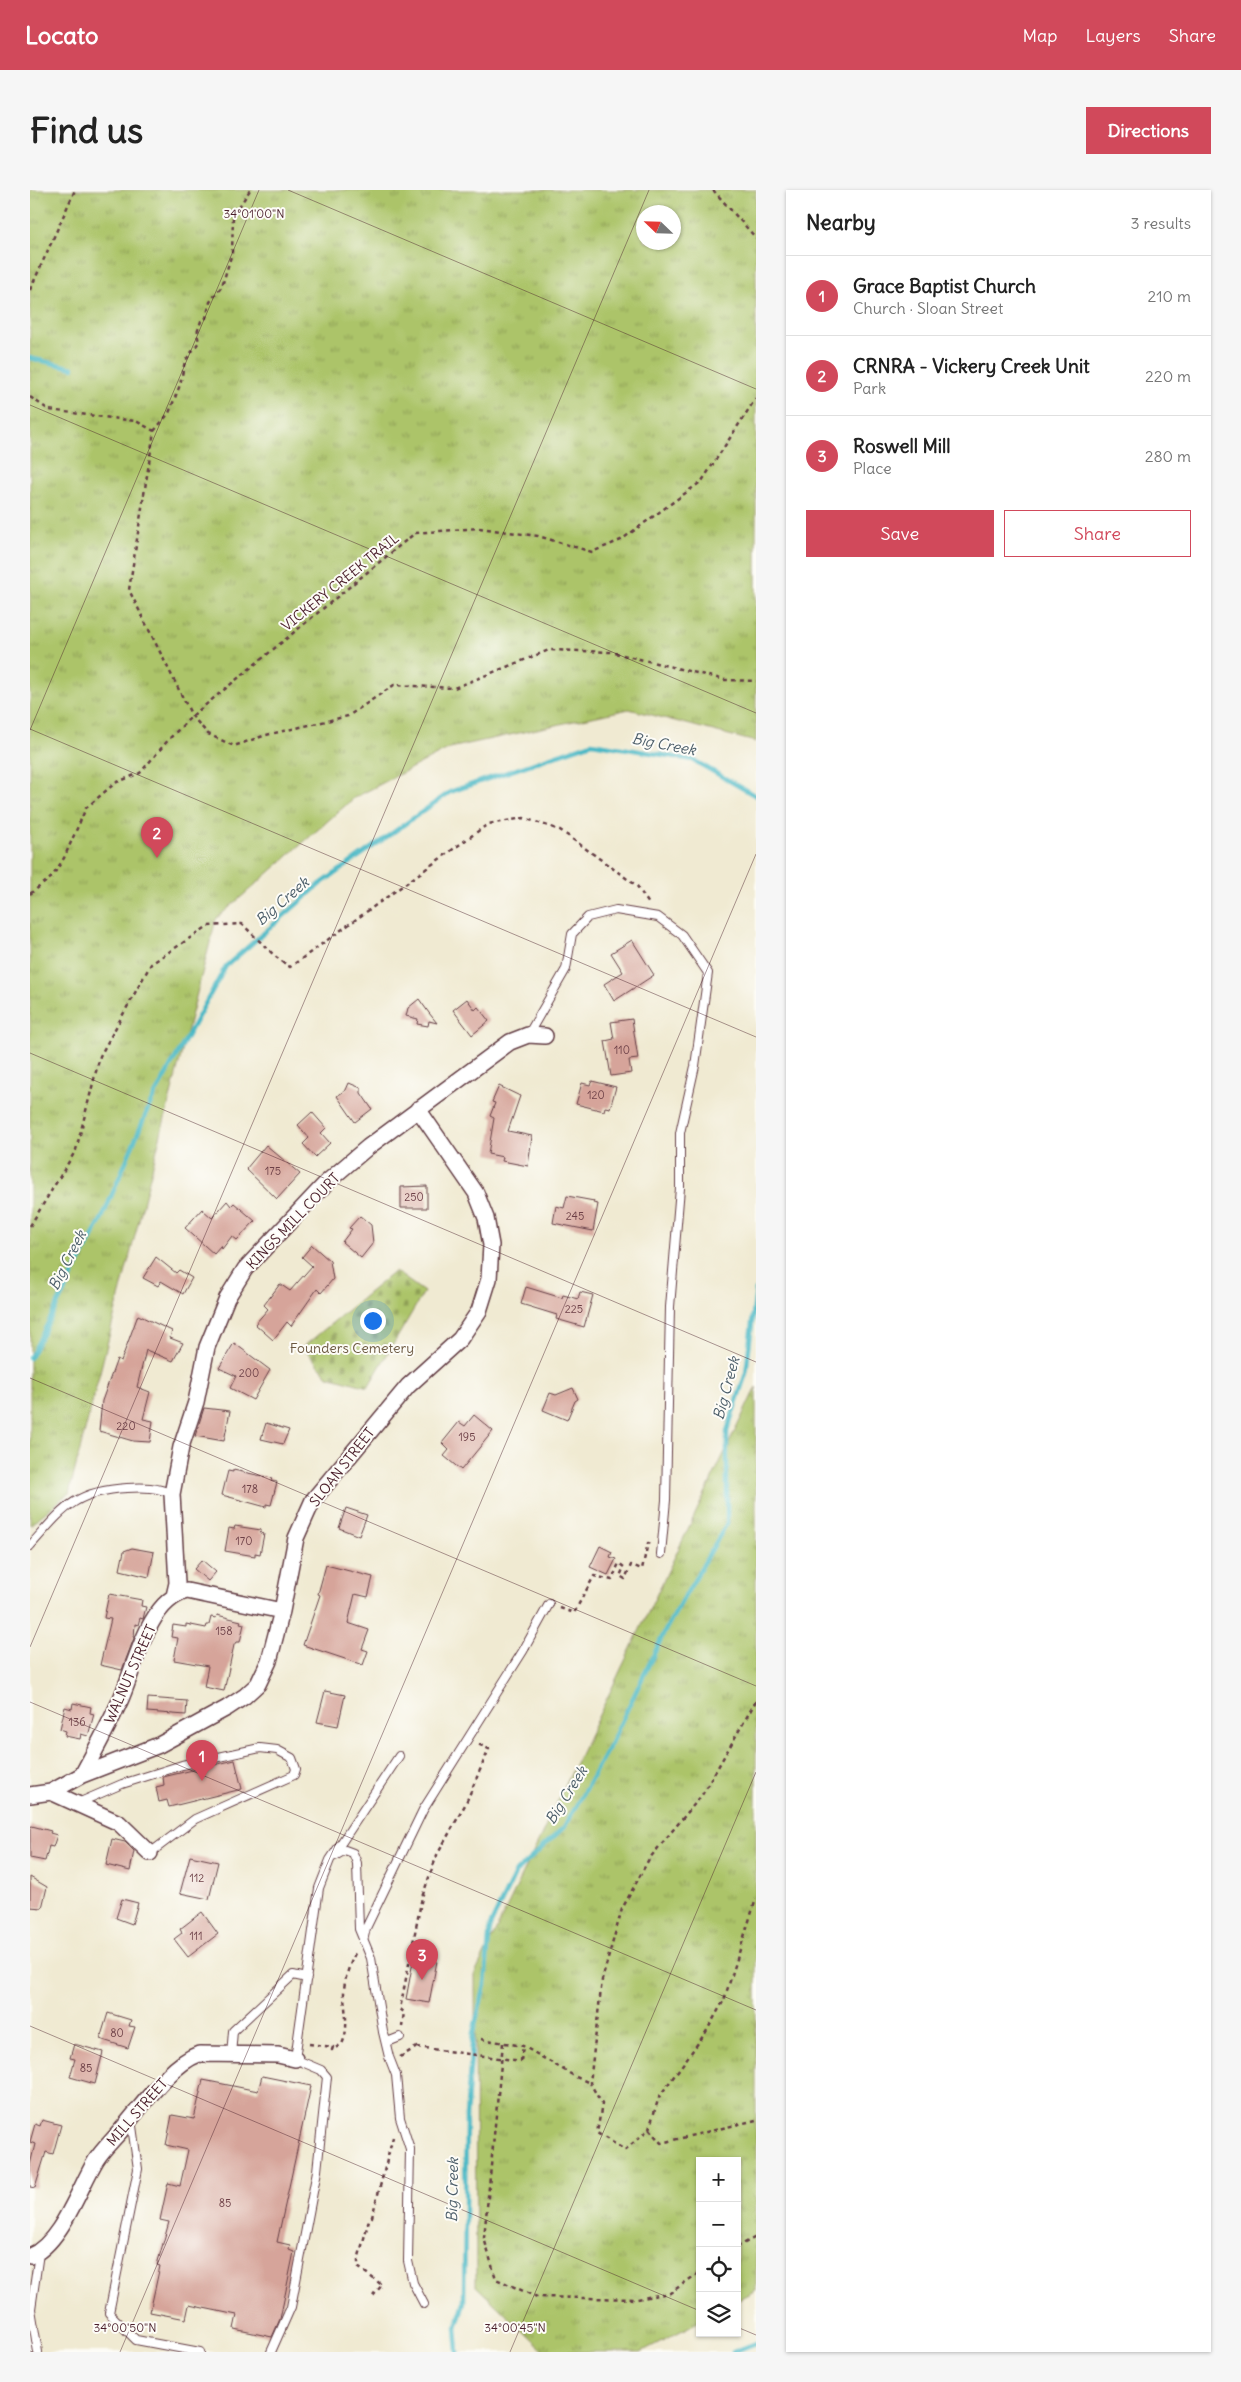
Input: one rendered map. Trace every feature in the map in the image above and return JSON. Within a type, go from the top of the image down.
[{"type":"street","name":"KINGS MILL COURT","points":[[174,1596],[177,1574],[172,1494],[182,1447],[196,1402],[207,1347],[223,1307],[236,1284],[252,1262],[327,1182],[368,1147],[510,1042],[528,1035],[545,1036]]},
{"type":"street","name":"SLOAN STREET","points":[[30,1795],[50,1792],[82,1775],[159,1745],[245,1696],[258,1684],[264,1673],[282,1611],[296,1538],[313,1500],[408,1386],[460,1339],[479,1311],[489,1279],[491,1245],[486,1218],[476,1192],[418,1109]]},
{"type":"street","points":[[174,1596],[187,1591],[282,1611]]},
{"type":"street","name":"WALNUT STREET","points":[[82,1775],[120,1702],[144,1637],[157,1614],[174,1596]]},
{"type":"street","points":[[50,1792],[119,1823],[150,1853]]},
{"type":"street","name":"MILL STREET","points":[[34,2255],[52,2239],[97,2159],[170,2075],[192,2057],[199,2054],[231,2056],[278,2054],[295,2059]]},
{"type":"lane","points":[[528,1035],[566,969],[572,934],[588,917],[616,910],[658,917],[682,935],[708,973],[695,1066],[680,1133],[680,1188],[670,1307],[666,1500],[661,1554]]},
{"type":"lane","points":[[30,1546],[65,1508],[76,1500],[96,1491],[143,1487],[159,1488],[172,1494]]},
{"type":"lane","points":[[363,1941],[366,1928],[423,1810],[523,1651],[549,1604]]},
{"type":"lane","points":[[76,1804],[122,1784],[182,1766],[260,1748],[278,1750],[292,1758],[296,1769],[294,1775],[195,1820],[150,1853]]},
{"type":"lane","points":[[271,2352],[291,2307],[317,2171],[327,2077],[321,2070],[295,2059],[319,1888],[330,1860],[398,1756]]},
{"type":"lane","points":[[330,1860],[339,1852],[345,1850],[353,1853],[357,1863],[359,1929],[371,1958],[383,2032],[396,2075],[400,2118],[410,2149],[408,2261],[414,2283],[424,2304]]},
{"type":"lane","points":[[231,2056],[233,2031],[293,1974],[307,1978]]},
{"type":"lane","points":[[383,2032],[386,2040],[390,2041],[400,2037]]},
{"type":"lane","points":[[131,2119],[138,2169],[109,2313],[136,2340],[200,2352]]},
{"type":"lane","points":[[34,2255],[31,2309],[38,2352]]},
{"type":"path","points":[[30,290],[75,190]]},
{"type":"path","points":[[250,190],[234,216],[232,253],[222,286],[210,302],[206,318],[201,321],[198,334],[199,342],[185,361],[180,385],[169,413],[154,431],[129,590],[192,716],[208,734],[234,746],[266,735],[348,716],[394,685],[454,688],[549,650],[611,652],[725,680],[756,681]]},
{"type":"path","points":[[713,190],[756,238]]},
{"type":"path","points":[[30,397],[49,410],[136,421],[154,431]]},
{"type":"path","name":"VICKERY CREEK TRAIL","points":[[30,894],[52,877],[64,858],[86,808],[115,783],[140,773],[192,716],[415,533],[479,528],[538,536],[592,552],[621,540],[702,481],[756,398]]},
{"type":"path","points":[[30,1226],[76,1150],[100,1056],[152,964],[208,926],[242,924],[276,957],[290,967],[488,824],[524,818],[560,830],[637,886],[658,917]]},
{"type":"path","points":[[549,1604],[574,1613],[594,1576],[612,1580],[619,1563],[624,1566],[620,1576],[625,1579],[631,1565],[642,1569],[648,1543],[662,1545]]},
{"type":"path","points":[[756,1701],[702,1795],[649,1859],[622,1909],[602,1980],[590,2083],[602,2104],[597,2133],[625,2150],[649,2129],[659,2097],[706,2032],[724,2000],[756,1899]]},
{"type":"path","points":[[400,2037],[404,2012],[400,2009],[422,1897],[437,1856],[465,1805],[489,1749],[468,1739]]},
{"type":"path","points":[[297,2043],[333,2047],[332,2050],[342,2044],[346,2022],[345,1979],[363,1941]]},
{"type":"path","points":[[481,2039],[523,2046],[576,2077],[590,2083]]},
{"type":"path","points":[[502,2043],[484,2238],[496,2279],[537,2297],[637,2299],[670,2293],[696,2275]]},
{"type":"path","points":[[399,2058],[417,2047],[521,2060],[523,2046]]},
{"type":"path","points":[[649,2129],[661,2143],[756,2120]]},
{"type":"path","points":[[373,2296],[382,2285],[358,2267],[358,2260],[369,2220],[372,2217],[393,2136]]},
{"type":"path","points":[[741,2245],[756,2237]]},
{"type":"green space","points":[[30,190],[756,190],[756,742],[629,709],[450,748],[354,798],[216,919],[69,1493],[30,1525]]},
{"type":"green space","name":"Founders Cemetery","points":[[395,1271],[424,1292],[368,1387],[328,1376],[303,1347]]},
{"type":"green space","points":[[756,1387],[756,2291],[741,2299],[741,2157],[696,2157],[696,2323],[641,2352],[545,2352],[476,2286],[475,1974]]},
{"type":"building","points":[[632,940],[654,975],[614,1001],[604,984],[623,972],[611,953]]},
{"type":"building","points":[[419,999],[437,1023],[429,1021],[428,1026],[417,1024],[418,1019],[406,1016],[408,1008]]},
{"type":"building","points":[[467,999],[475,1010],[478,1007],[489,1021],[472,1035],[453,1010]]},
{"type":"building","points":[[632,1019],[638,1059],[629,1060],[631,1073],[611,1076],[605,1041],[614,1039],[611,1022]]},
{"type":"building","points":[[592,1081],[616,1087],[610,1108],[605,1107],[604,1111],[576,1104],[582,1083],[590,1085]]},
{"type":"building","points":[[349,1083],[361,1088],[361,1093],[372,1109],[355,1122],[337,1096],[346,1090]]},
{"type":"building","points":[[499,1086],[520,1096],[508,1131],[532,1136],[528,1166],[502,1161],[503,1157],[488,1154],[494,1118],[490,1116],[495,1103],[492,1102]]},
{"type":"building","points":[[312,1112],[326,1128],[321,1133],[330,1143],[315,1157],[303,1144],[309,1138],[298,1125]]},
{"type":"building","points":[[266,1145],[300,1174],[277,1199],[246,1169]]},
{"type":"building","points":[[427,1186],[427,1208],[401,1208],[401,1187]]},
{"type":"building","points":[[567,1196],[594,1201],[593,1203],[598,1204],[593,1231],[553,1223],[556,1206],[564,1208]]},
{"type":"building","points":[[227,1201],[231,1206],[234,1203],[255,1221],[237,1240],[232,1236],[222,1249],[221,1246],[214,1254],[185,1228],[202,1209],[212,1218]]},
{"type":"building","points":[[360,1216],[371,1225],[373,1243],[361,1258],[342,1242],[352,1229],[349,1228]]},
{"type":"building","points":[[312,1245],[330,1261],[333,1279],[321,1293],[317,1289],[291,1326],[287,1322],[273,1340],[255,1324],[268,1309],[264,1305],[280,1284],[290,1291],[312,1266],[302,1257]]},
{"type":"building","points":[[156,1257],[176,1273],[179,1270],[192,1278],[183,1294],[161,1281],[158,1286],[143,1278]]},
{"type":"building","points":[[526,1287],[562,1298],[563,1295],[578,1299],[580,1292],[593,1295],[584,1327],[556,1319],[557,1315],[521,1304]]},
{"type":"building","points":[[138,1315],[172,1331],[170,1338],[183,1343],[173,1361],[146,1350],[137,1387],[150,1392],[143,1419],[153,1421],[150,1442],[133,1441],[99,1431],[102,1401],[117,1359],[121,1361]]},
{"type":"building","points":[[234,1343],[270,1370],[253,1400],[230,1388],[236,1376],[219,1368]]},
{"type":"building","points":[[573,1388],[578,1399],[575,1401],[567,1420],[543,1410],[550,1393],[556,1395]]},
{"type":"building","points":[[204,1408],[230,1411],[224,1441],[195,1436]]},
{"type":"building","points":[[474,1415],[493,1431],[461,1470],[444,1456],[449,1450],[442,1443],[459,1422],[465,1426]]},
{"type":"building","points":[[266,1423],[289,1430],[283,1444],[261,1439]]},
{"type":"building","points":[[233,1470],[272,1478],[271,1481],[277,1482],[271,1505],[266,1504],[266,1507],[222,1495],[228,1471],[233,1472]]},
{"type":"building","points":[[346,1508],[367,1515],[359,1536],[339,1528]]},
{"type":"building","points":[[235,1526],[261,1530],[260,1533],[264,1534],[260,1554],[255,1553],[255,1556],[225,1551],[229,1528],[234,1529]]},
{"type":"building","points":[[600,1546],[612,1552],[610,1557],[616,1559],[608,1575],[590,1567]]},
{"type":"building","points":[[132,1548],[154,1552],[149,1577],[120,1570],[124,1551]]},
{"type":"building","points":[[202,1560],[216,1572],[208,1581],[194,1569]]},
{"type":"building","points":[[326,1565],[373,1577],[368,1597],[355,1594],[348,1623],[369,1630],[362,1649],[368,1651],[363,1665],[303,1645],[320,1595],[318,1594]]},
{"type":"building","points":[[109,1594],[142,1600],[141,1606],[146,1607],[143,1619],[140,1618],[138,1625],[135,1624],[134,1638],[122,1670],[100,1665],[111,1619],[104,1618]]},
{"type":"building","points":[[217,1615],[241,1621],[240,1623],[244,1624],[240,1642],[236,1642],[234,1645],[224,1691],[204,1687],[208,1666],[174,1660],[178,1638],[171,1637],[173,1625],[186,1627],[186,1624],[206,1628],[211,1617],[216,1618]]},
{"type":"building","points":[[325,1691],[345,1695],[338,1726],[317,1722]]},
{"type":"building","points":[[148,1698],[187,1701],[186,1715],[147,1712]]},
{"type":"building","points":[[73,1703],[91,1707],[90,1713],[94,1714],[88,1736],[81,1734],[80,1739],[65,1736],[66,1731],[60,1729],[65,1707],[72,1709]]},
{"type":"building","points":[[235,1760],[242,1789],[169,1807],[167,1800],[159,1802],[156,1787],[164,1785],[163,1777]]},
{"type":"building","points":[[30,1827],[51,1831],[50,1833],[57,1835],[53,1847],[49,1846],[45,1861],[30,1858]]},
{"type":"building","points":[[112,1839],[125,1842],[134,1851],[130,1871],[106,1865]]},
{"type":"building","points":[[190,1856],[218,1862],[209,1899],[180,1893]]},
{"type":"building","points":[[30,1877],[47,1887],[42,1908],[30,1907]]},
{"type":"building","points":[[122,1899],[138,1903],[132,1924],[116,1918]]},
{"type":"building","points":[[202,1912],[218,1934],[188,1957],[174,1939],[182,1933],[180,1929]]},
{"type":"building","points":[[414,1956],[437,1961],[429,2003],[406,1999]]},
{"type":"building","points":[[108,2013],[131,2020],[129,2026],[135,2027],[128,2048],[100,2039]]},
{"type":"building","points":[[74,2044],[103,2052],[95,2084],[70,2077],[75,2059],[70,2058]]},
{"type":"building","points":[[262,2076],[311,2086],[277,2242],[290,2245],[289,2250],[294,2252],[280,2319],[272,2337],[234,2329],[237,2315],[189,2305],[186,2319],[150,2312],[160,2266],[157,2265],[169,2222],[160,2220],[168,2183],[180,2186],[188,2150],[166,2145],[172,2115],[194,2119],[203,2080],[258,2091]]},
{"type":"building","points":[[42,2120],[61,2125],[53,2154],[46,2152],[35,2188],[30,2187],[30,2165],[35,2144],[30,2142],[35,2124],[40,2126]]},
{"type":"waterway","points":[[30,358],[73,368]]},
{"type":"waterway","name":"Big Creek","points":[[30,1358],[103,1216],[151,1102],[226,966],[319,885],[450,792],[592,743],[693,760],[756,796]]},
{"type":"waterway","name":"Big Creek","points":[[458,2352],[456,2328],[464,2302],[466,2116],[473,2033],[485,1985],[490,1926],[516,1872],[565,1826],[611,1743],[666,1629],[727,1523],[727,1431],[746,1373],[756,1290]]},
{"type":"waterway","name":"Big Creek","points":[[733,2352],[756,2343]]},
{"type":"place","name":"CRNRA - Vickery Creek Unit","points":[[157,858]]},
{"type":"place","name":"Grace Baptist Church","points":[[202,1781]]},
{"type":"place","name":"Roswell Mill","points":[[422,1980]]}]
